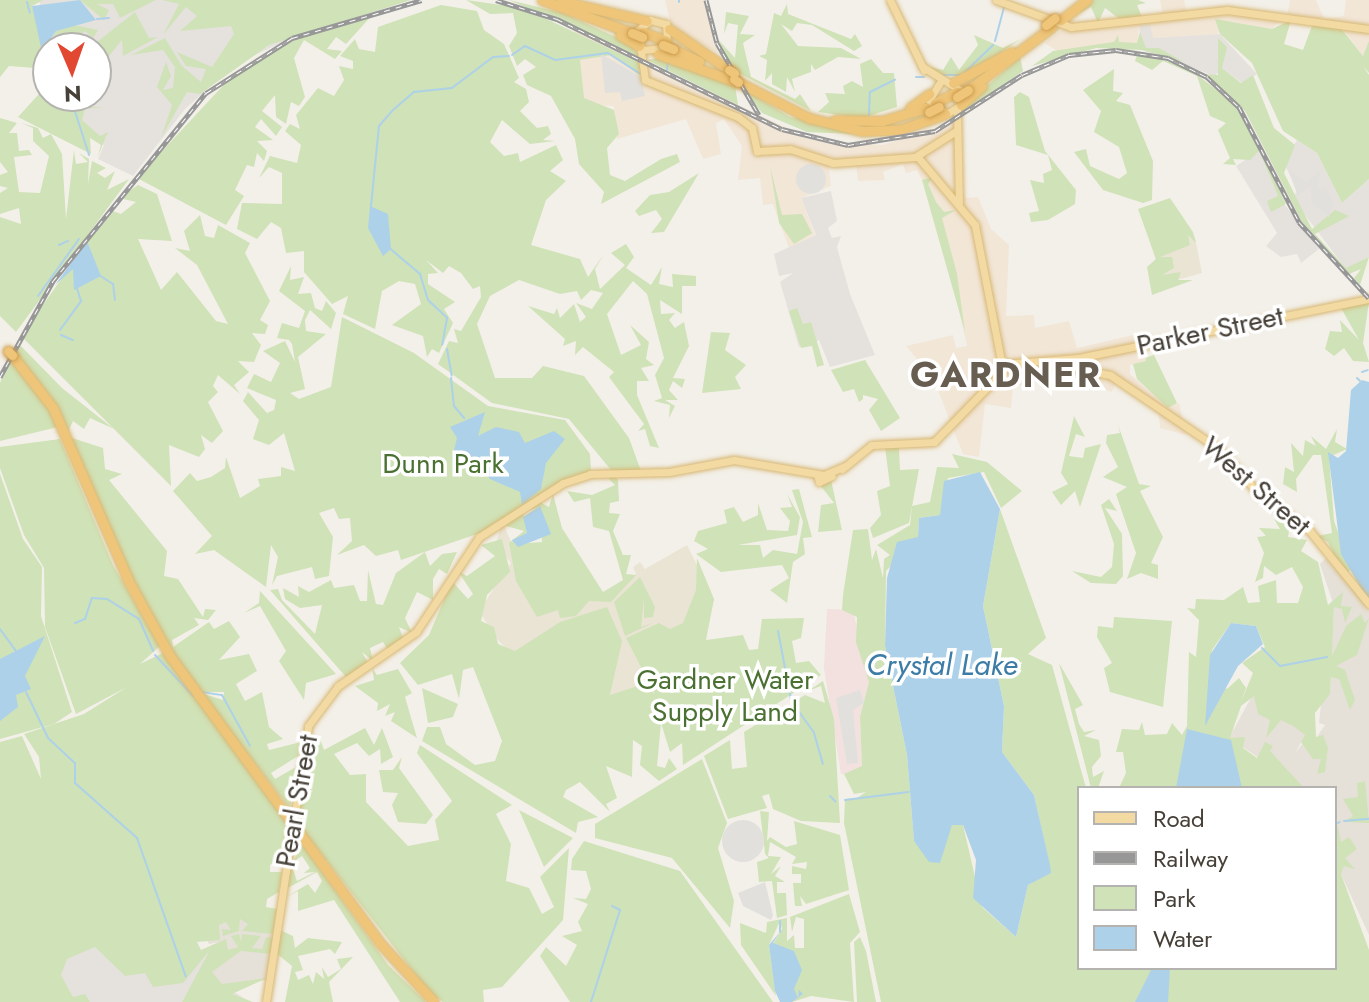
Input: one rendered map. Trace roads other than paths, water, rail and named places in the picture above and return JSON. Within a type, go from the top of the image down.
[{"type":"highway","points":[[542,0],[647,21]]},
{"type":"highway","points":[[665,48],[737,78],[834,125],[886,132],[937,110],[1033,41],[1079,0]]},
{"type":"highway","points":[[959,94],[1011,52],[1087,0]]},
{"type":"highway","points":[[559,3],[825,117],[876,122],[937,110]]},
{"type":"highway","points":[[559,3],[639,38]]},
{"type":"highway","points":[[669,29],[737,78]]},
{"type":"highway","points":[[959,94],[1033,41]]},
{"type":"highway","points":[[825,117],[883,117],[930,93]]},
{"type":"highway","points":[[834,125],[887,126],[937,110]]},
{"type":"highway","points":[[0,343],[53,408],[155,632],[291,822],[294,835],[434,1002]]},
{"type":"highway","points":[[280,807],[293,805]]},
{"type":"main road","points":[[890,0],[923,67],[937,110],[956,127]]},
{"type":"main road","points":[[1002,2],[1071,27],[1227,10],[1369,29]]},
{"type":"main road","points":[[644,62],[670,44],[669,29],[647,21],[637,32],[644,62],[653,87],[708,102],[752,128],[757,151],[790,149],[835,163],[920,156],[945,144],[956,127]]},
{"type":"main road","points":[[639,38],[665,48]]},
{"type":"main road","points":[[923,67],[959,94]]},
{"type":"main road","points":[[930,93],[941,81]]},
{"type":"main road","points":[[937,110],[959,94]]},
{"type":"main road","points":[[959,94],[956,127],[959,202]]},
{"type":"main road","points":[[945,144],[956,152]]},
{"type":"main road","points":[[929,164],[932,150]]},
{"type":"main road","points":[[920,156],[929,164],[945,190],[959,202],[976,229],[1003,364]]},
{"type":"main road","points":[[945,190],[954,192],[956,183]]},
{"type":"main road","name":"Parker Street","points":[[1003,364],[1074,363],[1369,299]]},
{"type":"main road","name":"West Street","points":[[1074,363],[1112,376],[1222,452],[1254,490],[1309,530],[1369,604]]},
{"type":"main road","name":"Pearl Street","points":[[291,822],[304,739],[320,706],[413,636],[487,530],[565,482],[591,474],[669,472],[734,460],[820,476],[845,466],[872,445],[934,442],[1003,364]]},
{"type":"main road","name":"Pearl Street","points":[[266,1002],[294,835]]},
{"type":"water","points":[[80,0],[96,20],[55,32],[38,32],[32,6]]},
{"type":"water","points":[[370,206],[388,214],[391,249],[383,256],[368,228]]},
{"type":"water","points":[[87,241],[101,276],[74,290],[73,269],[55,285]]},
{"type":"water","points":[[1362,380],[1369,382],[1369,602],[1341,554],[1328,452],[1338,458],[1346,451],[1351,390]]},
{"type":"water","points":[[485,412],[478,436],[496,427],[519,432],[525,443],[554,431],[565,439],[546,463],[541,489],[522,505],[520,492],[490,479],[476,460],[452,458],[457,438],[450,427]]},
{"type":"water","name":"Crystal Lake","points":[[980,472],[1000,509],[983,606],[1004,706],[1002,752],[1034,795],[1051,873],[1028,885],[1016,937],[973,898],[976,860],[963,825],[952,825],[940,863],[929,862],[914,841],[907,755],[885,646],[887,578],[897,542],[918,537],[919,518],[940,515],[944,481]]},
{"type":"water","points":[[540,506],[551,534],[518,547],[512,540],[527,533],[523,517]]},
{"type":"water","points":[[1231,623],[1256,626],[1263,644],[1238,666],[1205,726],[1210,655]]},
{"type":"water","points":[[45,636],[25,676],[31,689],[16,695],[18,707],[0,721],[0,659]]},
{"type":"water","points":[[1187,729],[1231,740],[1242,786],[1176,786]]},
{"type":"water","points":[[780,932],[773,943],[794,951],[802,970],[794,989],[798,998],[792,1002],[780,1002],[775,991],[769,945]]},
{"type":"water","points":[[1151,970],[1170,970],[1168,1002],[1135,1002]]},
{"type":"waterway","points":[[27,2],[30,13]]},
{"type":"waterway","points":[[995,41],[1005,4]]},
{"type":"waterway","points":[[97,19],[109,18]]},
{"type":"waterway","points":[[965,72],[993,45]]},
{"type":"waterway","points":[[512,55],[525,46],[555,60],[608,53],[640,74]]},
{"type":"waterway","points":[[371,206],[379,126],[393,110],[414,92],[452,88],[493,57],[509,56]]},
{"type":"waterway","points":[[667,70],[668,60]]},
{"type":"waterway","points":[[942,75],[959,75]]},
{"type":"waterway","points":[[916,77],[924,77]]},
{"type":"waterway","points":[[869,115],[870,92],[895,80]]},
{"type":"waterway","points":[[75,112],[89,155]]},
{"type":"waterway","points":[[38,296],[79,239]]},
{"type":"waterway","points":[[59,245],[68,241]]},
{"type":"waterway","points":[[387,246],[420,274],[428,300],[447,318],[442,345]]},
{"type":"waterway","points":[[99,275],[113,284],[115,300]]},
{"type":"waterway","points":[[60,330],[81,301],[77,289]]},
{"type":"waterway","points":[[61,335],[73,340]]},
{"type":"waterway","points":[[447,349],[452,376]]},
{"type":"waterway","points":[[1362,372],[1368,370]]},
{"type":"waterway","points":[[451,378],[454,406],[464,418]]},
{"type":"waterway","points":[[1357,378],[1360,381]]},
{"type":"waterway","points":[[75,623],[85,619],[92,598],[107,599],[139,619],[153,651]]},
{"type":"waterway","points":[[0,629],[16,651]]},
{"type":"waterway","points":[[778,631],[791,699]]},
{"type":"waterway","points":[[1262,648],[1280,666],[1327,657]]},
{"type":"waterway","points":[[155,655],[193,696]]},
{"type":"waterway","points":[[26,692],[48,738],[75,763],[75,783],[137,838],[186,977]]},
{"type":"waterway","points":[[202,692],[222,695],[250,746]]},
{"type":"waterway","points":[[794,705],[814,733],[823,764]]},
{"type":"waterway","points":[[845,800],[908,792]]},
{"type":"waterway","points":[[830,796],[836,802]]},
{"type":"waterway","points":[[1344,821],[1369,819]]},
{"type":"waterway","points":[[591,1002],[620,910],[612,906]]},
{"type":"waterway","points":[[780,921],[780,932]]},
{"type":"railway","points":[[0,377],[53,281],[206,93],[292,38],[422,0]]},
{"type":"railway","points":[[496,0],[557,19],[782,129],[848,145],[935,131],[1022,75],[1069,55],[1116,50],[1168,58],[1207,77],[1239,107],[1299,222],[1369,298]]},
{"type":"railway","points":[[706,0],[717,43],[759,115]]},
{"type":"district","name":"GARDNER","points":[[1006,375]]},
{"type":"park label","name":"Dunn Park","points":[[443,464]]},
{"type":"park label","name":"Gardner Water Supply Land","points":[[725,696]]}]
